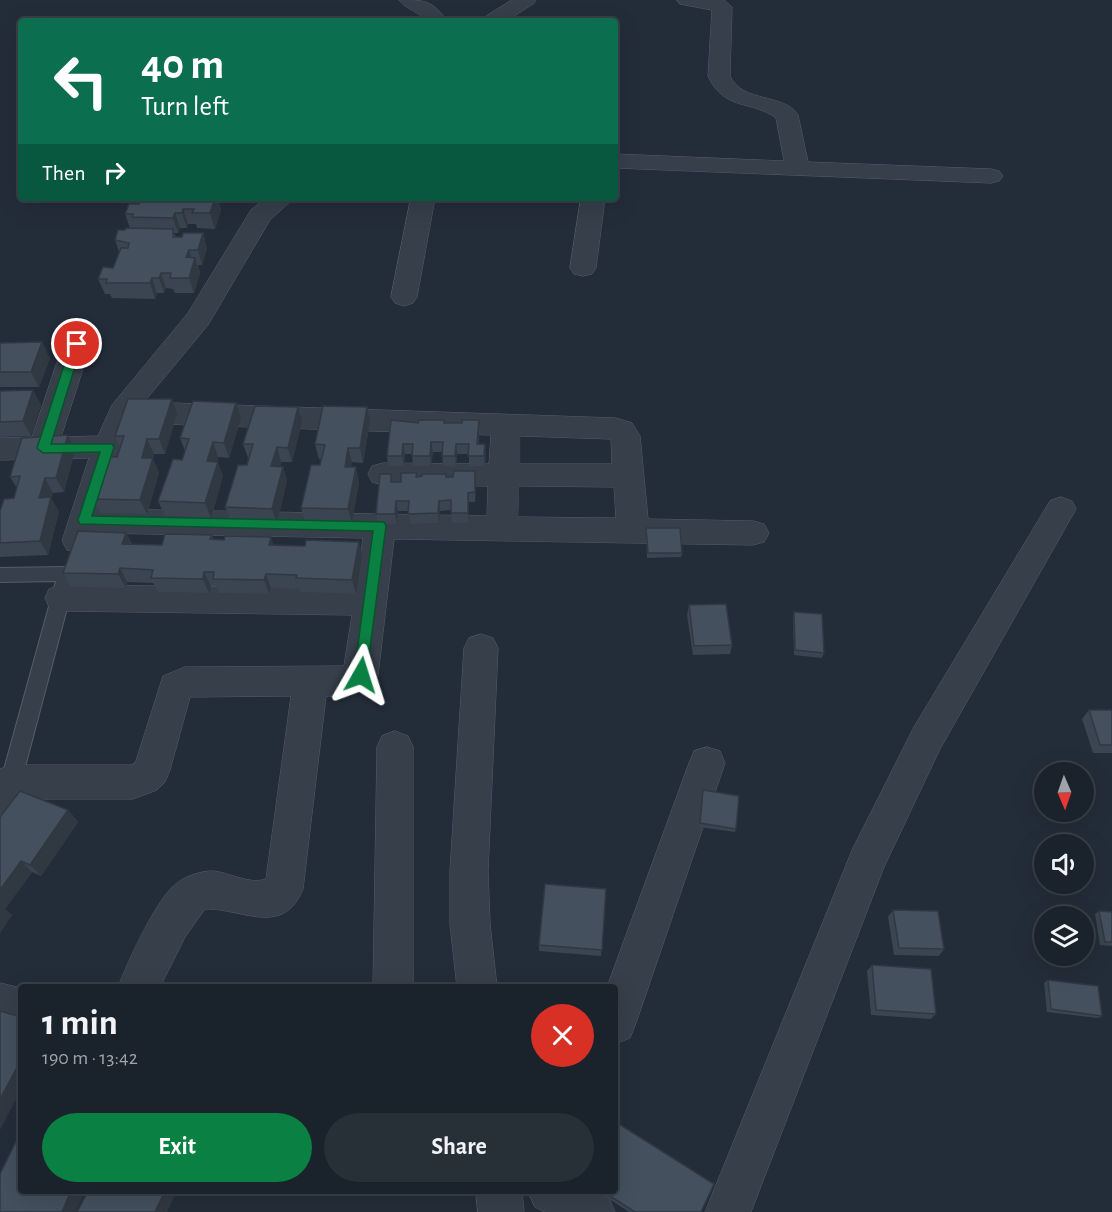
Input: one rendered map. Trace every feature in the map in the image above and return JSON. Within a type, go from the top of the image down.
[{"type":"street","points":[[410,0],[428,9],[435,18]]},
{"type":"street","points":[[497,18],[526,0]]},
{"type":"street","points":[[687,0],[712,2],[723,7],[719,76],[721,83],[729,92],[780,110],[787,115],[798,169]]},
{"type":"street","points":[[618,161],[990,176]]},
{"type":"street","points":[[278,201],[260,215],[198,319],[122,412],[108,447],[64,586],[369,602]]},
{"type":"street","points":[[405,297],[422,201]]},
{"type":"street","points":[[583,268],[593,201]]},
{"type":"street","points":[[43,448],[77,344]]},
{"type":"street","points":[[30,397],[60,396]]},
{"type":"street","points":[[122,412],[616,429],[622,431],[626,436],[633,530]]},
{"type":"street","points":[[502,528],[506,425]]},
{"type":"street","points":[[0,449],[108,447]]},
{"type":"street","points":[[383,474],[628,476]]},
{"type":"street","points":[[728,1212],[867,861],[927,738],[1061,509]]},
{"type":"street","points":[[84,520],[753,533]]},
{"type":"street","points":[[5,794],[133,782],[144,778],[152,770],[176,687],[185,682],[344,681],[361,675],[380,526]]},
{"type":"street","points":[[477,984],[470,924],[469,871],[482,648]]},
{"type":"street","points":[[140,984],[181,907],[190,895],[204,889],[265,900],[277,897],[284,889],[311,680]]},
{"type":"street","points":[[393,984],[395,747]]},
{"type":"street","points":[[618,1015],[707,763]]},
{"type":"street","points":[[0,1004],[18,1008]]},
{"type":"street","points":[[499,1194],[501,1212]]},
{"type":"street","points":[[557,1194],[592,1212]]},
{"type":"lane","points":[[0,574],[64,586],[5,794]]},
{"type":"building","points":[[140,201],[214,201],[210,213],[192,213],[194,209],[183,209],[182,213],[175,213],[173,218],[132,217],[133,214],[125,214],[129,204],[139,204]]},
{"type":"building","points":[[126,228],[173,229],[173,237],[182,237],[183,233],[203,233],[198,250],[189,250],[186,257],[195,258],[189,278],[170,278],[171,273],[161,273],[159,278],[152,278],[150,283],[106,283],[107,279],[98,279],[103,267],[113,268],[121,248],[128,248],[129,243],[115,240],[118,230]]},
{"type":"building","points":[[42,342],[31,372],[0,372],[0,343]]},
{"type":"building","points":[[33,390],[23,421],[0,422],[0,391]]},
{"type":"building","points":[[128,399],[172,399],[159,439],[147,439],[142,458],[153,458],[140,500],[93,499],[107,457],[117,457],[124,436],[115,436]]},
{"type":"building","points":[[193,401],[236,403],[224,443],[213,442],[207,461],[218,462],[205,503],[158,501],[173,459],[182,460],[189,439],[180,438]]},
{"type":"building","points":[[255,406],[298,407],[288,448],[277,447],[271,466],[283,467],[272,509],[225,507],[238,465],[247,465],[253,444],[243,444]]},
{"type":"building","points":[[323,406],[367,407],[360,448],[348,448],[345,467],[356,467],[348,509],[301,508],[311,465],[320,465],[325,445],[315,444]]},
{"type":"building","points":[[391,420],[418,423],[419,420],[444,420],[444,423],[462,423],[462,420],[479,420],[477,444],[485,444],[484,456],[468,456],[469,444],[456,444],[455,456],[442,456],[443,442],[431,442],[430,456],[412,456],[413,444],[403,444],[402,456],[387,456]]},
{"type":"building","points":[[68,435],[56,478],[45,478],[39,498],[51,497],[40,541],[0,543],[0,511],[4,499],[14,498],[20,476],[10,477],[22,438]]},
{"type":"building","points":[[454,471],[475,471],[475,492],[468,493],[468,513],[451,513],[451,500],[439,501],[438,513],[408,514],[409,501],[396,501],[395,514],[376,514],[380,474],[391,474],[391,482],[401,482],[401,473],[417,473],[416,477],[422,474],[446,474],[446,477],[453,477]]},
{"type":"building","points":[[646,528],[680,528],[682,553],[648,553]]},
{"type":"building","points":[[78,531],[126,533],[122,544],[162,545],[165,534],[212,535],[210,539],[224,540],[225,536],[271,537],[269,545],[305,546],[306,540],[359,542],[352,580],[296,578],[297,575],[266,574],[264,580],[213,579],[214,572],[204,572],[203,579],[151,578],[153,570],[120,568],[118,574],[63,573]]},
{"type":"building","points":[[726,604],[732,645],[694,646],[689,605]]},
{"type":"building","points":[[794,612],[822,614],[824,653],[795,650]]},
{"type":"building","points":[[1089,710],[1112,710],[1112,745],[1100,745]]},
{"type":"building","points":[[703,790],[739,796],[736,829],[700,823]]},
{"type":"building","points":[[20,791],[68,810],[30,865],[21,861],[0,890],[0,817]]},
{"type":"building","points":[[545,884],[606,889],[602,950],[539,945]]},
{"type":"building","points":[[893,910],[938,911],[944,949],[899,948]]},
{"type":"building","points":[[1099,911],[1112,912],[1112,942],[1105,942]]},
{"type":"building","points":[[872,965],[931,969],[936,1014],[876,1010]]},
{"type":"building","points":[[1048,980],[1098,986],[1102,1016],[1051,1009]]},
{"type":"building","points":[[0,1011],[18,1016],[18,1066],[0,1099]]},
{"type":"building","points":[[619,1124],[714,1184],[701,1212],[635,1212],[607,1194],[618,1194]]},
{"type":"building","points":[[18,1137],[18,1194],[70,1194],[62,1212],[0,1212],[0,1174]]},
{"type":"building","points":[[86,1194],[164,1194],[155,1212],[77,1212]]},
{"type":"route","points":[[77,344],[43,448],[108,447],[84,520],[380,526],[361,675]]}]
